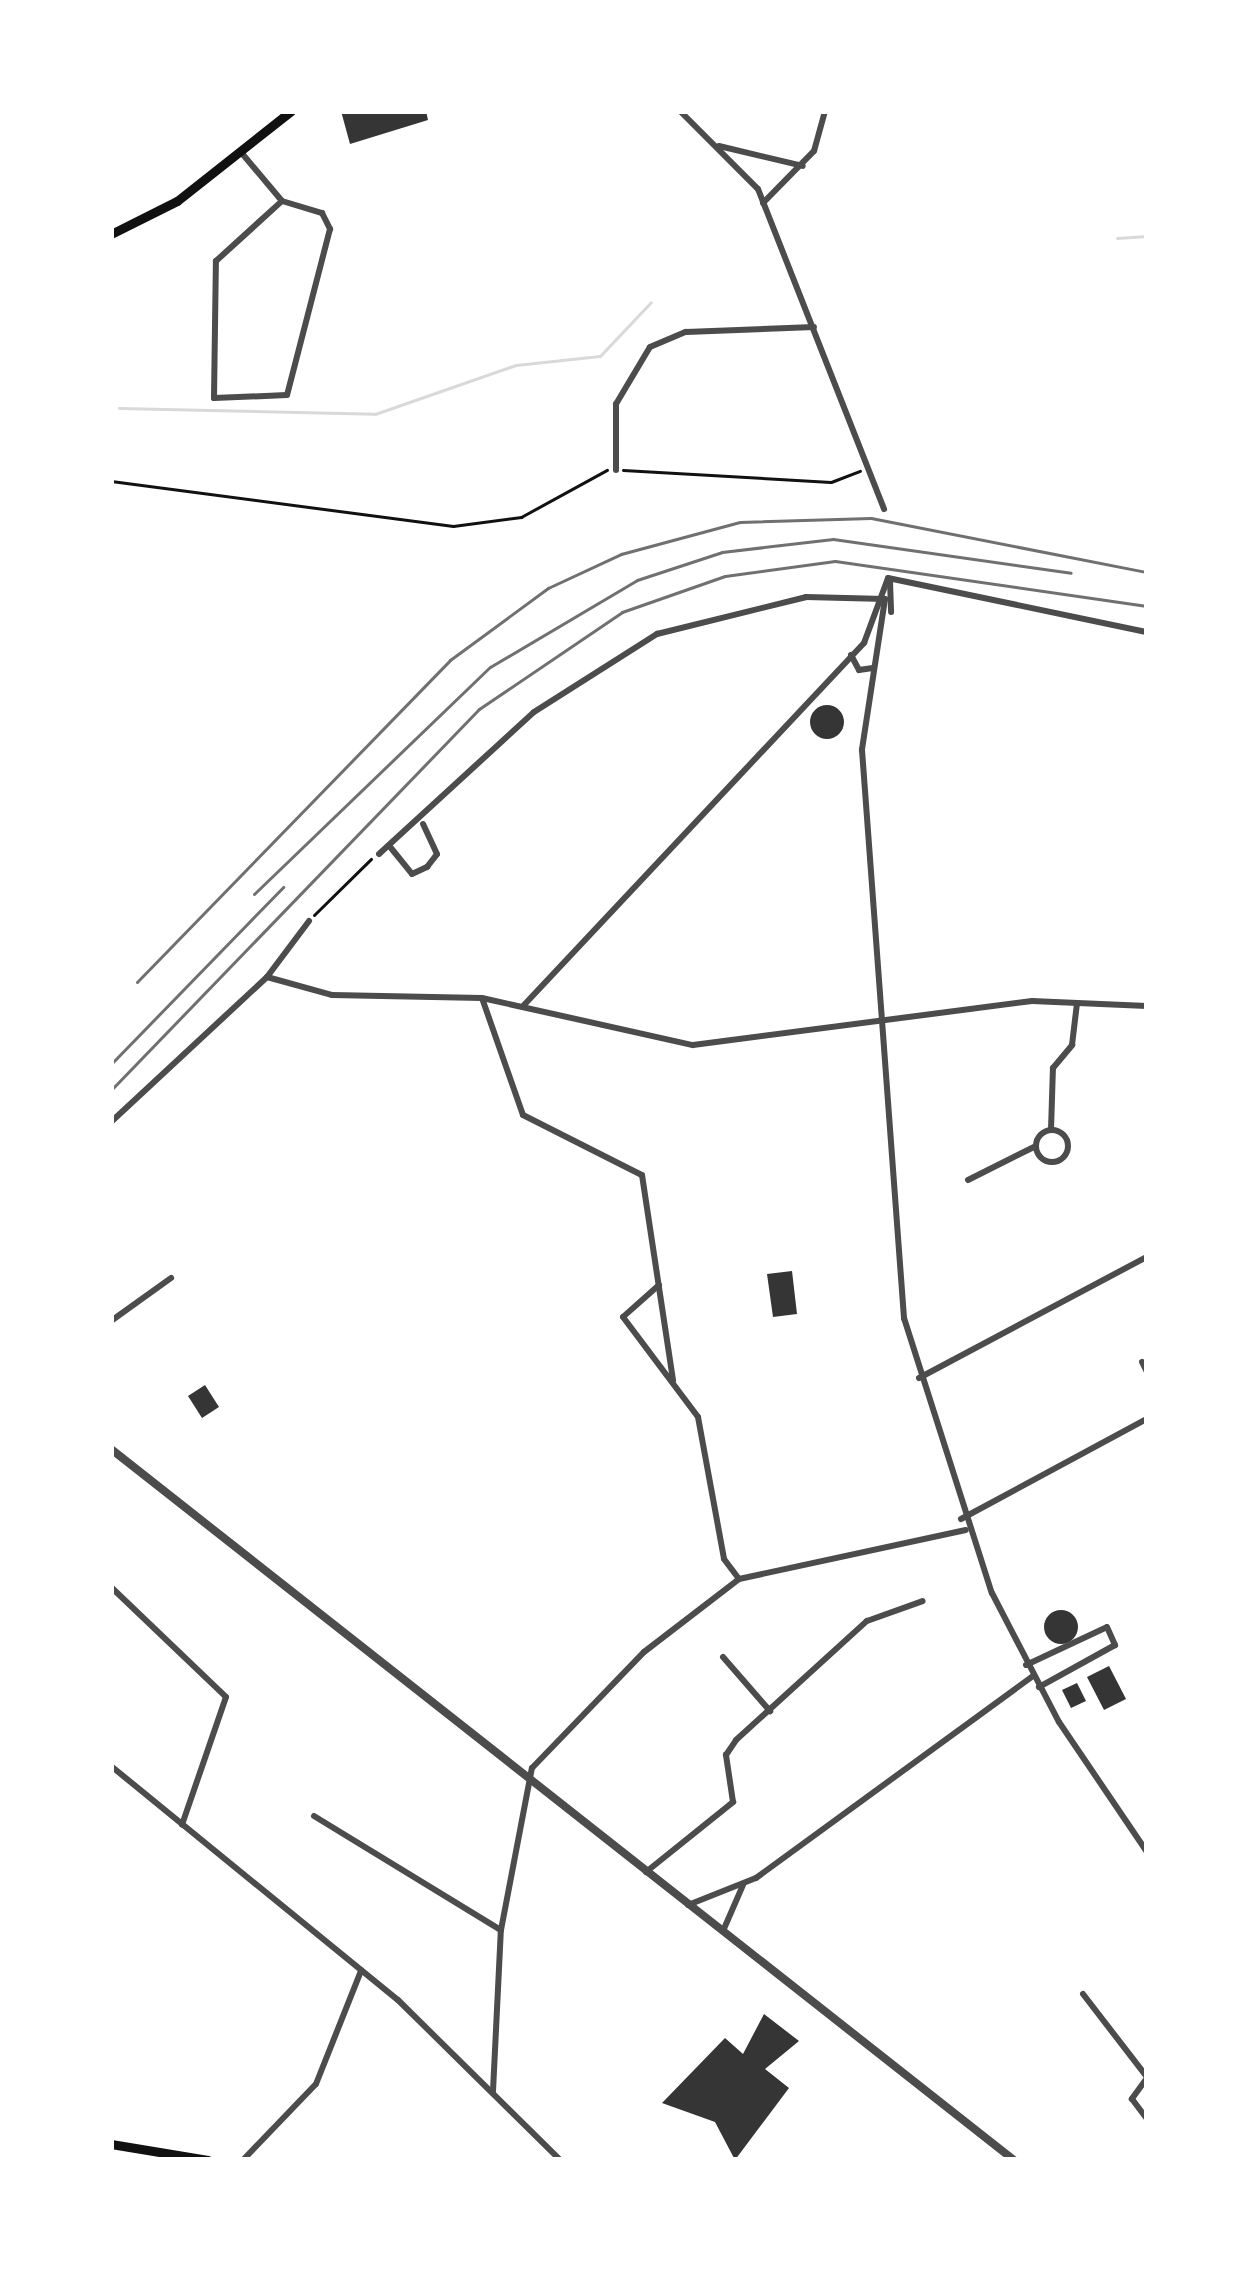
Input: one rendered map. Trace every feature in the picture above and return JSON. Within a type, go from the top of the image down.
[{"type":"main road","points":[[111,235],[291,111]]},
{"type":"main road","points":[[111,2144],[208,2160]]},
{"type":"street","points":[[680,111],[716,145],[763,203],[872,466],[884,509]]},
{"type":"street","points":[[763,203],[803,166],[824,111]]},
{"type":"street","points":[[716,145],[803,166]]},
{"type":"street","points":[[239,151],[282,201],[322,213],[330,229],[287,395],[214,398],[216,261],[282,201]]},
{"type":"street","points":[[616,470],[616,404],[650,347],[686,332],[814,327]]},
{"type":"street","points":[[886,629],[888,578]]},
{"type":"street","points":[[888,578],[897,588],[873,668],[862,751],[896,1271],[919,1378],[961,1519],[1026,1665],[1147,1850]]},
{"type":"street","points":[[888,578],[1147,632]]},
{"type":"street","points":[[380,854],[423,824],[534,712],[656,634],[806,597],[885,599]]},
{"type":"street","points":[[524,1005],[864,644],[885,599]]},
{"type":"street","points":[[864,644],[877,652]]},
{"type":"street","points":[[851,656],[859,670],[873,668]]},
{"type":"street","points":[[391,848],[412,874],[428,867],[437,854],[423,824]]},
{"type":"street","points":[[111,1123],[116,1110],[267,977],[309,921]]},
{"type":"street","points":[[267,977],[332,995],[482,998],[693,1046],[881,1018],[1077,1002],[1147,1006]]},
{"type":"street","points":[[482,998],[523,1115],[642,1175],[673,1381]]},
{"type":"street","points":[[968,1180],[1036,1146],[1051,1130],[1053,1068],[1072,1045],[1077,1002]]},
{"type":"street","points":[[1036,1146],[1042,1160],[1061,1159],[1067,1142],[1051,1130]]},
{"type":"street","points":[[919,1378],[1147,1257]]},
{"type":"street","points":[[111,1321],[171,1277]]},
{"type":"street","points":[[659,1285],[623,1317],[698,1418],[724,1558],[739,1579]]},
{"type":"street","points":[[1142,1362],[1147,1372]]},
{"type":"street","points":[[961,1519],[1147,1419]]},
{"type":"street","points":[[111,1449],[1014,2160]]},
{"type":"street","points":[[493,2091],[501,1930],[524,1777],[644,1652],[739,1579],[966,1530]]},
{"type":"street","points":[[111,1587],[226,1697],[182,1825]]},
{"type":"street","points":[[646,1872],[729,1807],[728,1749],[867,1621],[923,1601]]},
{"type":"street","points":[[1026,1665],[1107,1627],[1115,1645],[1039,1687]]},
{"type":"street","points":[[722,1657],[770,1712]]},
{"type":"street","points":[[687,1905],[743,1885],[1033,1676]]},
{"type":"street","points":[[111,1766],[361,1971],[493,2091],[560,2160]]},
{"type":"street","points":[[314,1816],[501,1930]]},
{"type":"street","points":[[722,1933],[743,1885]]},
{"type":"street","points":[[243,2160],[316,2084],[361,1971]]},
{"type":"street","points":[[1083,1994],[1147,2077],[1132,2099],[1147,2119]]},
{"type":"path","points":[[111,481],[453,526],[521,517],[616,470],[831,482],[872,466]]},
{"type":"path","points":[[309,921],[380,854]]},
{"type":"building","points":[[341,111],[426,111],[428,120],[350,144]]},
{"type":"building","points":[[827,705],[839,710],[844,722],[839,734],[827,739],[815,734],[810,722],[815,710]]},
{"type":"building","points":[[792,1271],[797,1314],[773,1317],[767,1274]]},
{"type":"building","points":[[205,1385],[219,1407],[202,1418],[188,1396]]},
{"type":"building","points":[[1061,1610],[1073,1615],[1078,1627],[1073,1639],[1061,1644],[1049,1639],[1044,1627],[1049,1615]]},
{"type":"building","points":[[1109,1666],[1126,1699],[1104,1710],[1087,1677]]},
{"type":"building","points":[[1077,1683],[1086,1701],[1071,1708],[1062,1690]]},
{"type":"building","points":[[764,2014],[799,2041],[765,2069],[789,2088],[735,2160],[715,2122],[662,2103],[725,2038],[743,2054]]},
{"type":"waterway","points":[[1117,238],[1147,236]]},
{"type":"waterway","points":[[119,408],[375,414],[516,365],[600,356],[651,302]]},
{"type":"railway","points":[[137,982],[450,660],[548,588],[621,554],[740,522],[871,518],[1147,572]]},
{"type":"railway","points":[[254,894],[490,667],[637,580],[722,552],[833,539],[1071,573]]},
{"type":"railway","points":[[111,1090],[479,709],[622,612],[725,576],[835,561],[1147,606]]},
{"type":"railway","points":[[111,1064],[283,887]]}]
